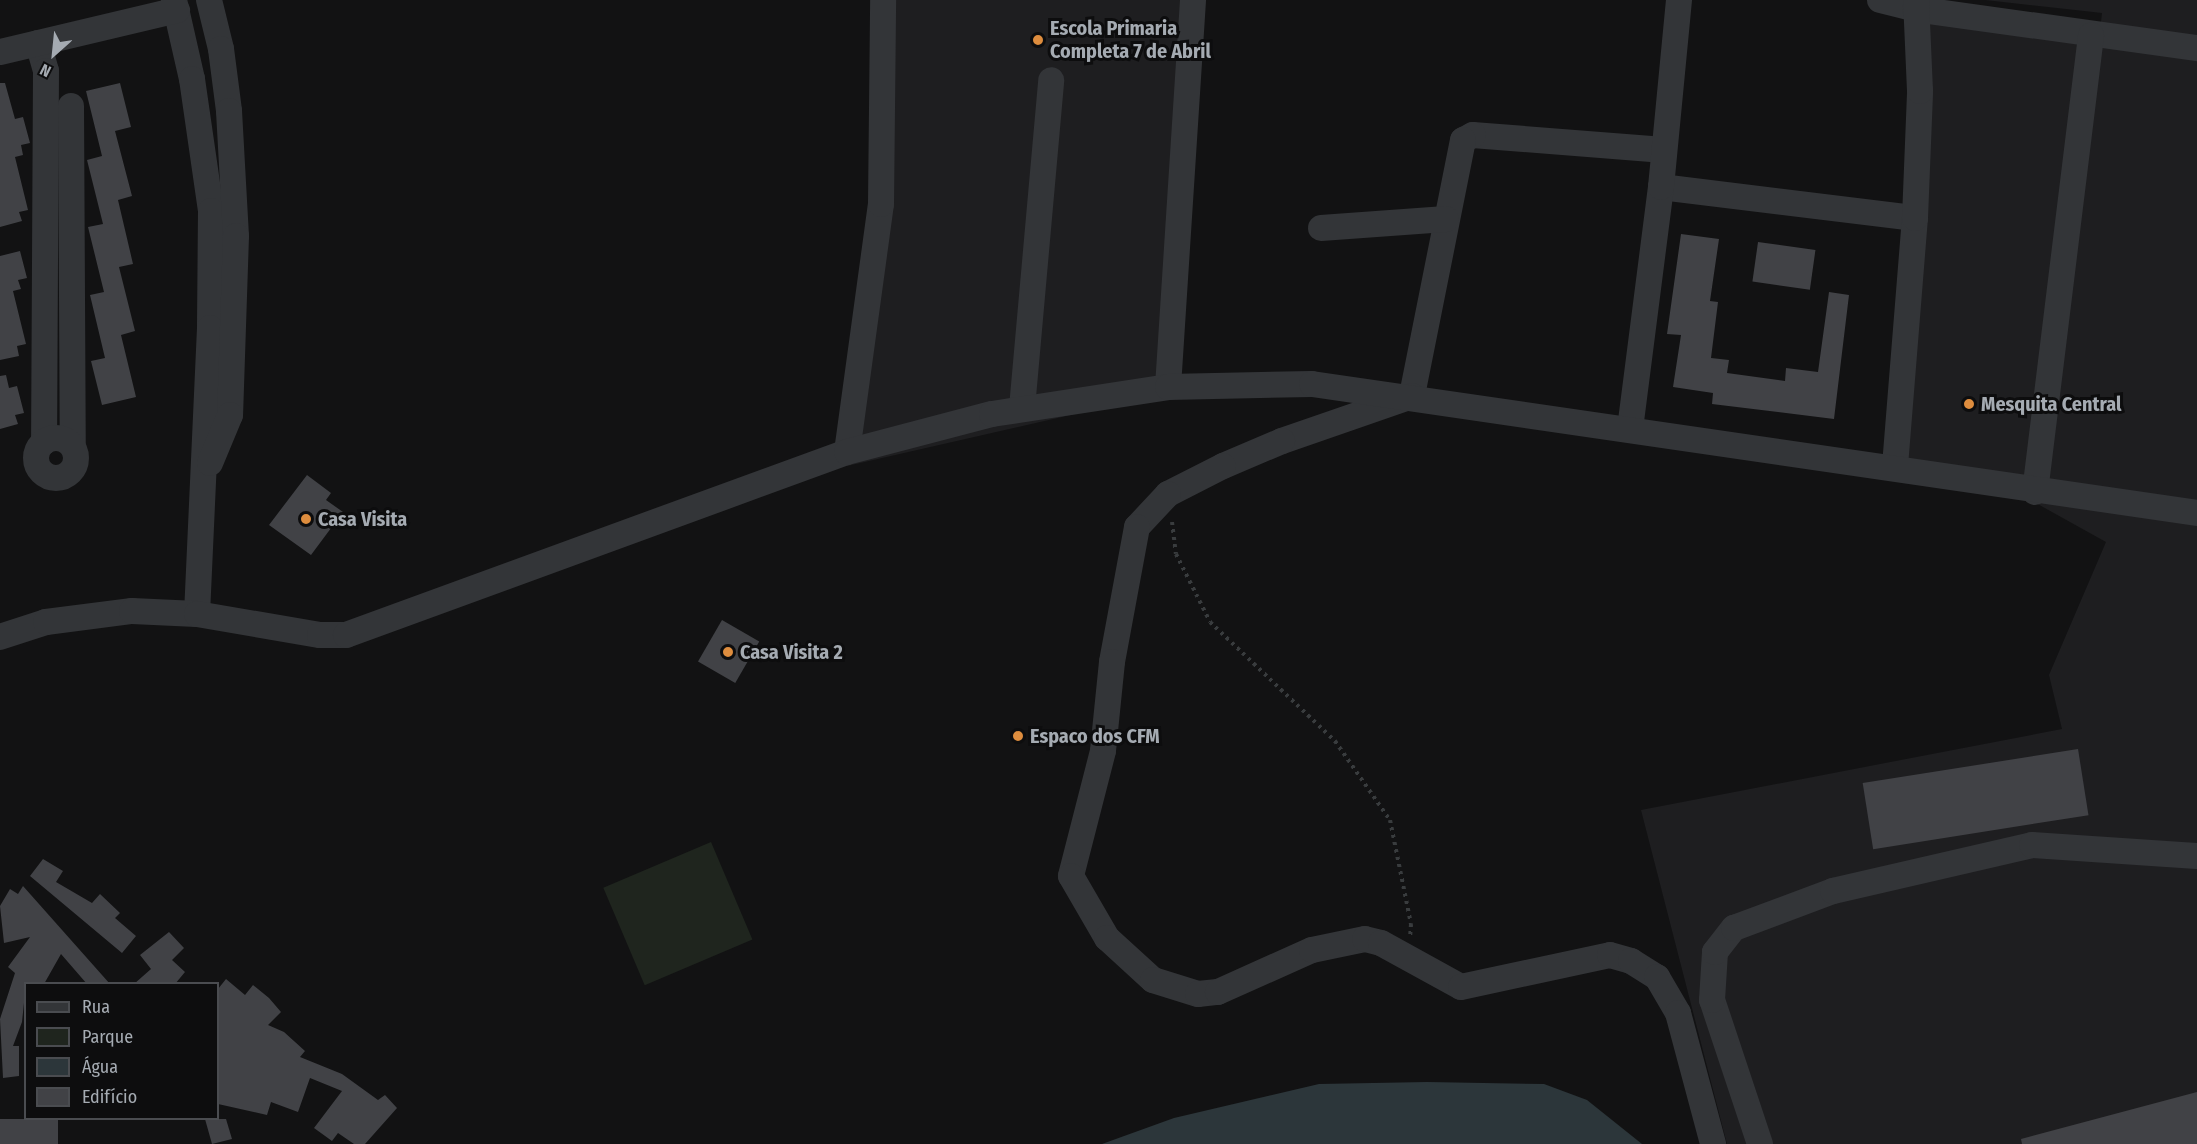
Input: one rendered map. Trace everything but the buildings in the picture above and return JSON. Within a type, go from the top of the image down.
[{"type":"street","points":[[204,477],[230,415],[236,236],[229,111],[209,0]]},
{"type":"street","points":[[847,452],[881,204],[883,0]]},
{"type":"street","points":[[1168,387],[1193,0]]},
{"type":"street","points":[[1630,429],[1661,187],[1679,0]]},
{"type":"street","points":[[1880,0],[1916,4],[2091,35],[2197,48]]},
{"type":"street","points":[[1894,466],[1915,218],[1920,91],[1916,4]]},
{"type":"street","points":[[0,52],[176,5],[192,79],[211,211],[204,477],[197,614]]},
{"type":"street","points":[[2035,492],[2091,35]]},
{"type":"street","points":[[39,43],[46,71],[44,442]]},
{"type":"street","points":[[1022,408],[1051,80]]},
{"type":"street","points":[[71,106],[73,446],[77,461],[75,468],[62,478],[46,476],[36,463],[38,448],[44,442],[56,437],[73,446]]},
{"type":"street","points":[[1412,396],[1463,140],[1473,135],[1664,150]]},
{"type":"street","points":[[1661,187],[1915,218]]},
{"type":"street","points":[[1321,228],[1446,219]]},
{"type":"street","points":[[0,637],[85,616],[132,611],[197,614],[320,635],[346,635],[847,452],[1022,408],[1168,387],[1312,384],[1412,396],[1894,466],[2035,492],[2197,513]]},
{"type":"street","points":[[1412,396],[1282,441],[1168,494],[1137,527],[1113,651],[1103,751],[1071,876],[1107,938],[1153,980],[1174,990],[1218,992],[1312,950],[1344,940],[1381,943],[1411,962],[1461,987],[1610,955],[1639,966],[1657,977],[1678,1013],[1713,1144]]},
{"type":"street","points":[[1760,1144],[1712,1000],[1715,952],[1734,928],[1833,891],[2031,845],[2197,856]]},
{"type":"path","points":[[1168,494],[1176,554],[1210,622],[1335,741],[1390,820],[1411,924],[1411,962]]},
{"type":"shaded area","points":[[878,0],[1195,0],[1167,393],[847,466],[885,207]]},
{"type":"shaded area","points":[[1985,0],[2197,0],[2197,1144],[1727,1144],[1641,810],[2062,729],[2049,675],[2106,542],[2034,502],[1898,469],[1910,2],[2099,40],[2102,13]]},
{"type":"green space","points":[[711,842],[752,940],[645,985],[603,888]]},
{"type":"water","points":[[1427,1082],[1544,1084],[1587,1100],[1642,1144],[1102,1144],[1174,1118],[1319,1084]]},
{"type":"place","name":"Escola Primaria Completa 7 de Abril","points":[[1038,40]]},
{"type":"place","name":"Mesquita Central","points":[[1969,404]]},
{"type":"place","name":"Casa Visita","points":[[306,519]]},
{"type":"place","name":"Casa Visita 2","points":[[728,652]]},
{"type":"place","name":"Espaco dos CFM","points":[[1018,736]]}]
